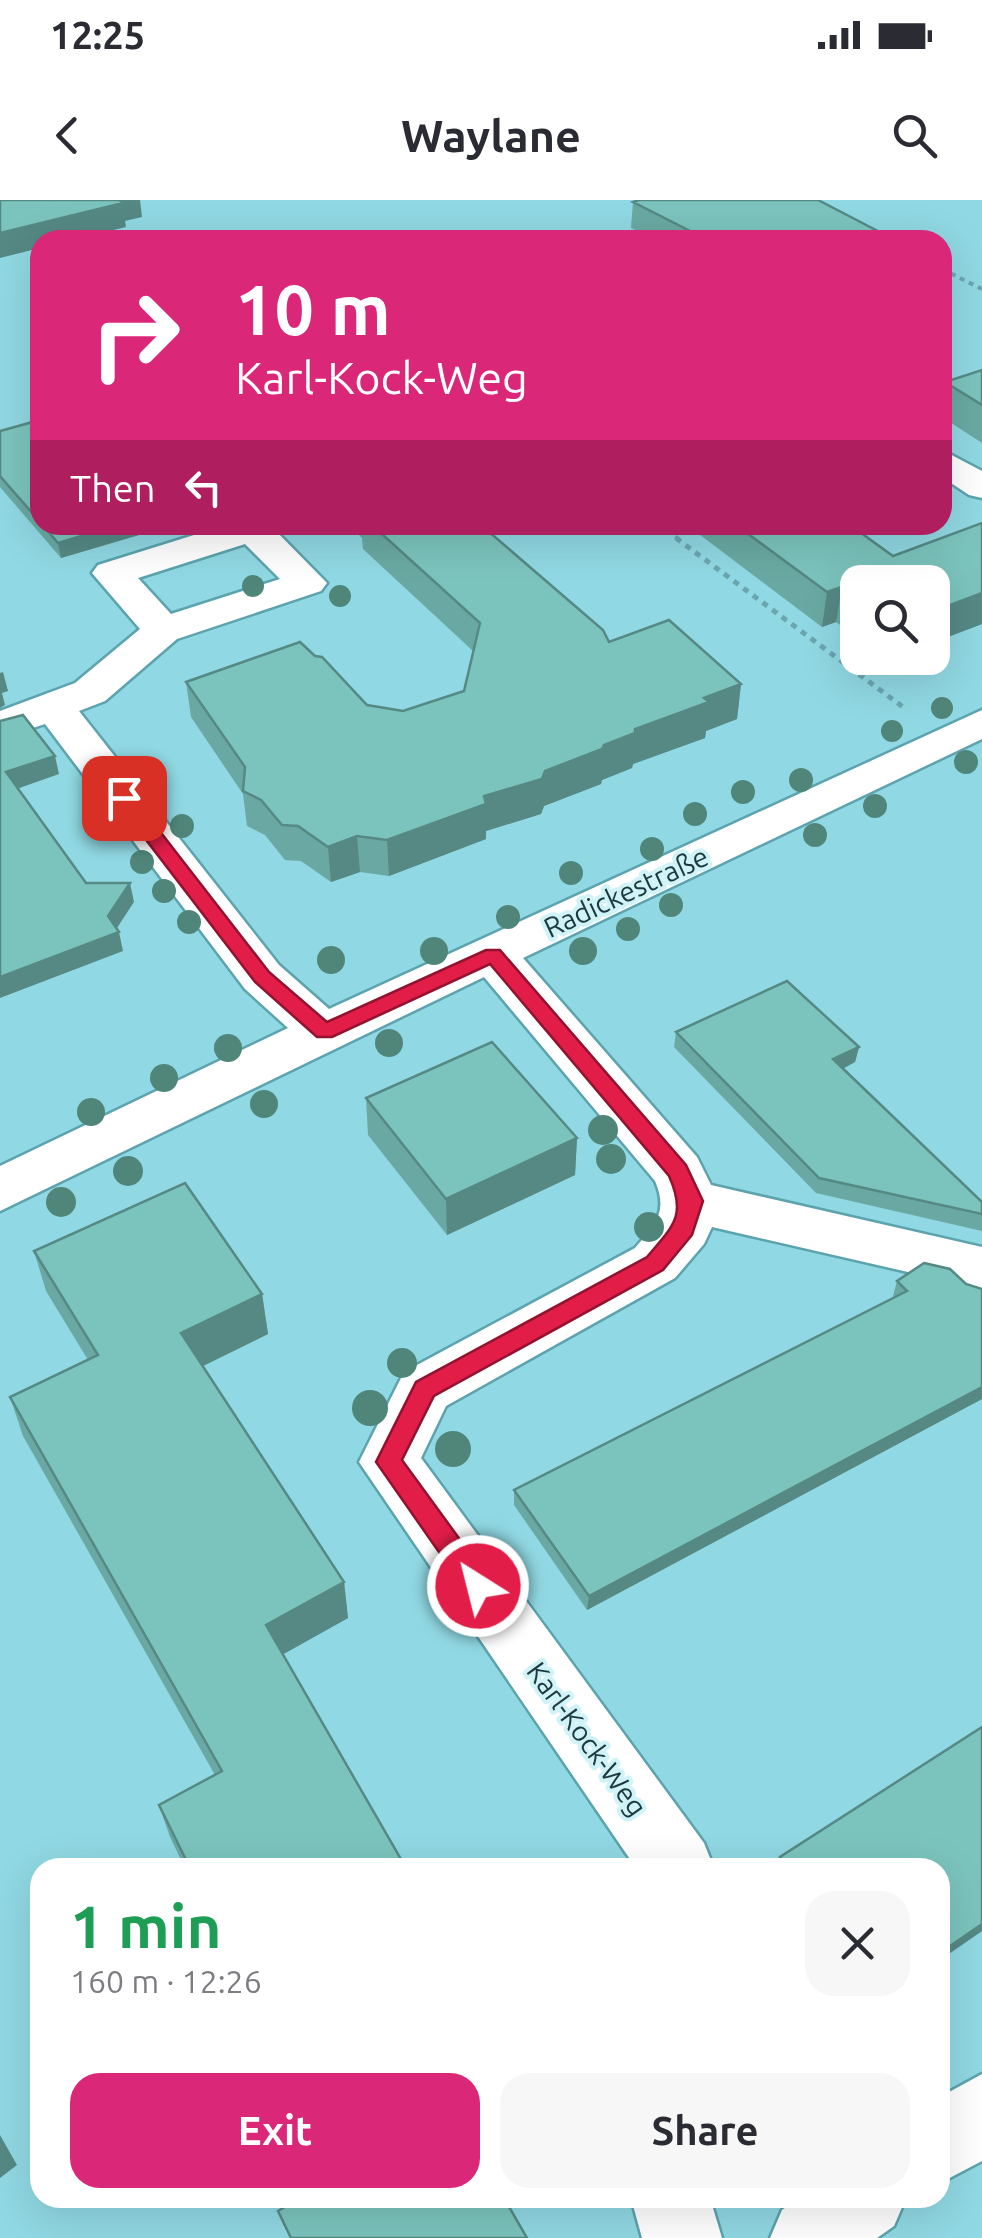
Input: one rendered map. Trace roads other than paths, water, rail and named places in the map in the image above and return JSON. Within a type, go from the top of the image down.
[{"type":"street","points":[[952,468],[982,487]]},
{"type":"street","points":[[163,630],[112,573],[226,535]]},
{"type":"street","points":[[0,726],[55,708],[113,676],[163,630],[307,583],[258,535]]},
{"type":"street","points":[[55,708],[262,977],[324,1032]]},
{"type":"street","name":"Radickestraße","points":[[0,1190],[324,1032],[965,732]]},
{"type":"street","points":[[493,954],[678,1171],[691,1201],[965,1263],[982,1280]]},
{"type":"street","name":"Karl-Kock-Weg","points":[[672,1858],[389,1462],[425,1389],[655,1263],[684,1229],[691,1201]]},
{"type":"street","points":[[950,2137],[982,2113]]},
{"type":"street","points":[[674,2208],[682,2238]]},
{"type":"street","points":[[810,2238],[852,2208]]}]
